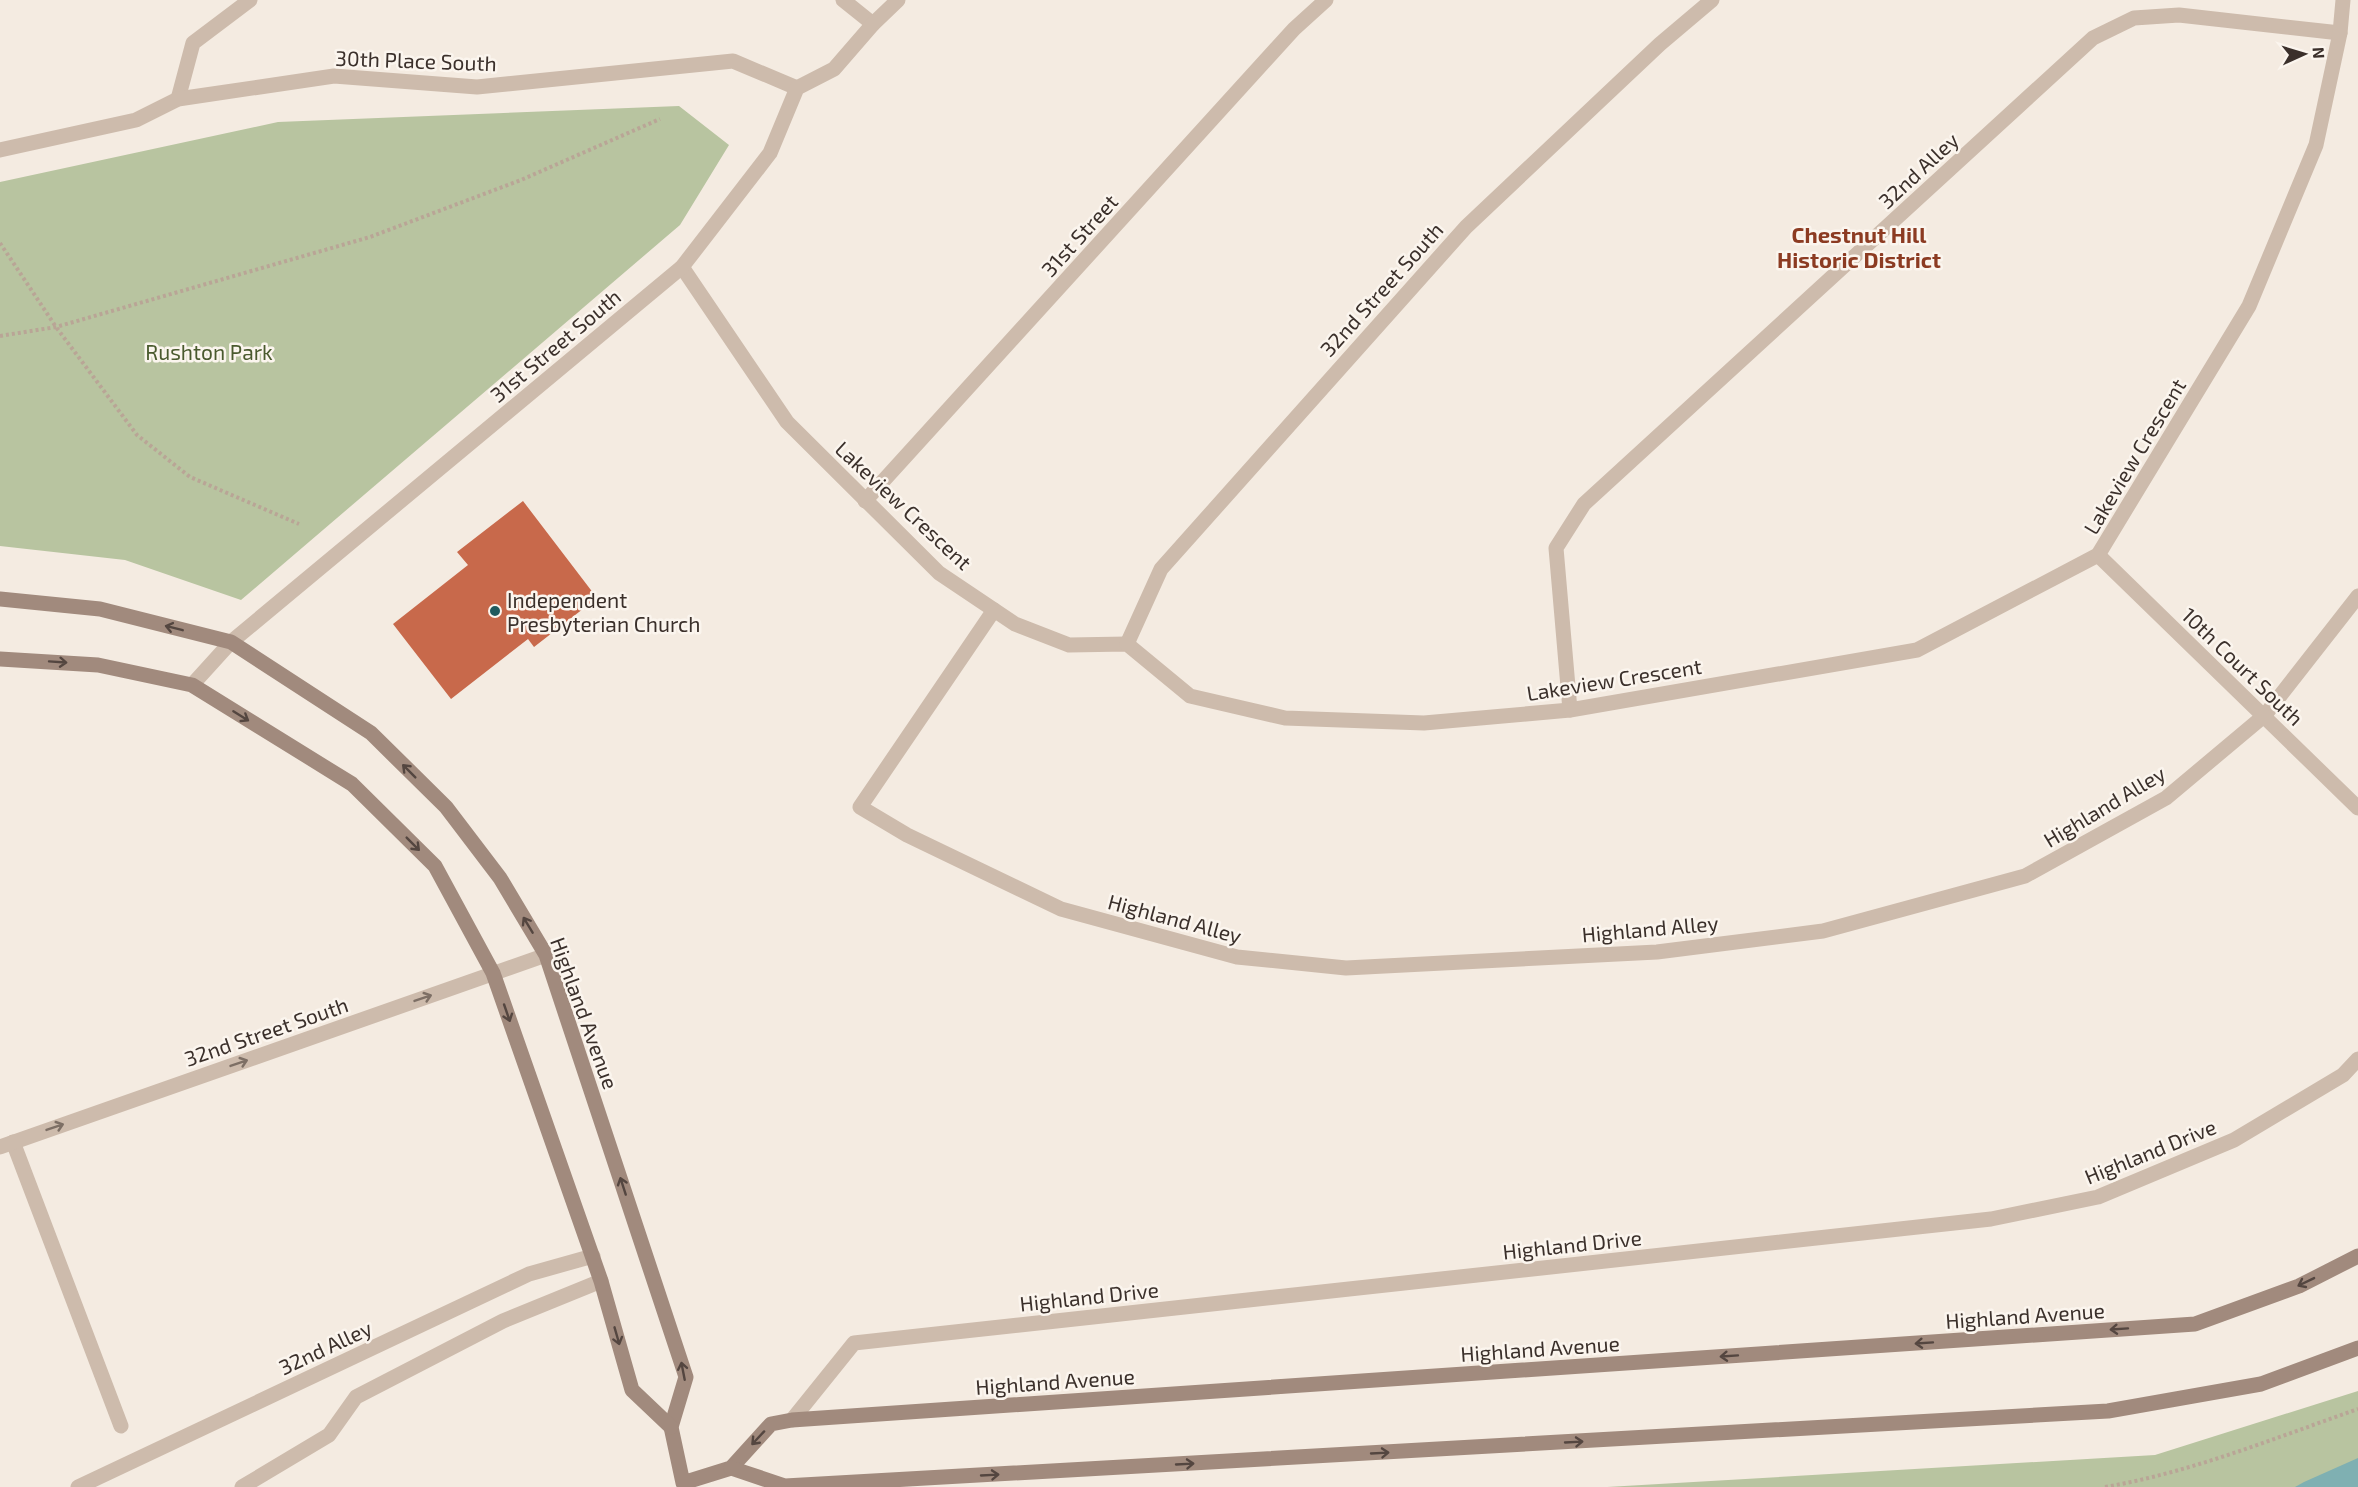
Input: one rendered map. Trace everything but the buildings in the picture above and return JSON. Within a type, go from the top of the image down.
[{"type":"street","points":[[178,99],[194,43],[250,0]]},
{"type":"street","points":[[843,0],[873,24]]},
{"type":"street","points":[[797,88],[834,69],[897,0]]},
{"type":"street","name":"31st Street","points":[[865,501],[1294,29],[1326,0]]},
{"type":"street","name":"32nd Street South","points":[[1127,644],[1161,569],[1458,236],[1660,44],[1712,0]]},
{"type":"street","name":"Lakeview Crescent","points":[[682,267],[787,422],[939,573],[1015,624],[1069,645],[1127,644],[1190,696],[1285,717],[1424,723],[1570,710],[1917,650],[2098,555],[2249,306],[2316,145],[2340,33],[2343,0]]},
{"type":"street","name":"32nd Alley","points":[[1570,710],[1556,548],[1584,504],[2093,38],[2134,18],[2179,15],[2340,33]]},
{"type":"street","name":"30th Place South","points":[[0,150],[136,120],[178,99],[334,76],[477,87],[733,61],[797,88]]},
{"type":"street","name":"31st Street South","points":[[192,685],[231,642],[682,267],[770,153],[797,88]]},
{"type":"street","name":"10th Court South","points":[[2098,555],[2358,808]]},
{"type":"street","name":"Highland Alley","points":[[994,610],[860,807],[907,835],[1061,909],[1237,957],[1346,968],[1657,952],[1823,931],[2025,876],[2166,798],[2265,715],[2358,596]]},
{"type":"street","name":"Highland Avenue","points":[[0,599],[100,609],[231,642],[371,733],[446,807],[500,878],[546,955],[687,1377],[671,1427],[680,1486],[731,1468],[771,1424],[792,1420],[2195,1324],[2300,1286],[2358,1256]]},
{"type":"street","points":[[0,659],[98,665],[192,685],[352,784],[435,866],[493,973],[593,1256],[632,1390],[671,1427]]},
{"type":"street","name":"32nd Street South","points":[[7,1144],[546,955]]},
{"type":"street","name":"Highland Drive","points":[[792,1420],[854,1343],[1991,1219],[2098,1197],[2234,1140],[2343,1075],[2358,1059]]},
{"type":"street","points":[[7,1144],[121,1426]]},
{"type":"street","name":"32nd Alley","points":[[78,1487],[529,1274],[593,1256]]},
{"type":"street","points":[[242,1487],[329,1434],[356,1397],[503,1321],[601,1281]]},
{"type":"street","points":[[731,1468],[785,1486],[2108,1411],[2261,1384],[2358,1348]]},
{"type":"path","points":[[0,336],[56,327],[370,237],[521,180],[660,119]]},
{"type":"path","points":[[0,243],[56,327],[137,435],[190,477],[299,524]]},
{"type":"path","points":[[2105,1487],[2139,1481],[2191,1467],[2358,1409]]},
{"type":"green space","name":"Rushton Park","points":[[679,106],[729,145],[680,225],[241,600],[125,560],[0,546],[0,182],[278,122]]},
{"type":"green space","points":[[2358,1391],[2358,1487],[1607,1487],[2155,1455]]},
{"type":"water","points":[[2358,1458],[2358,1487],[2295,1487],[2304,1482]]},
{"type":"place","name":"Independent Presbyterian Church","points":[[495,611]]},
{"type":"district","name":"Chestnut Hill Historic District","points":[[1859,246]]}]
